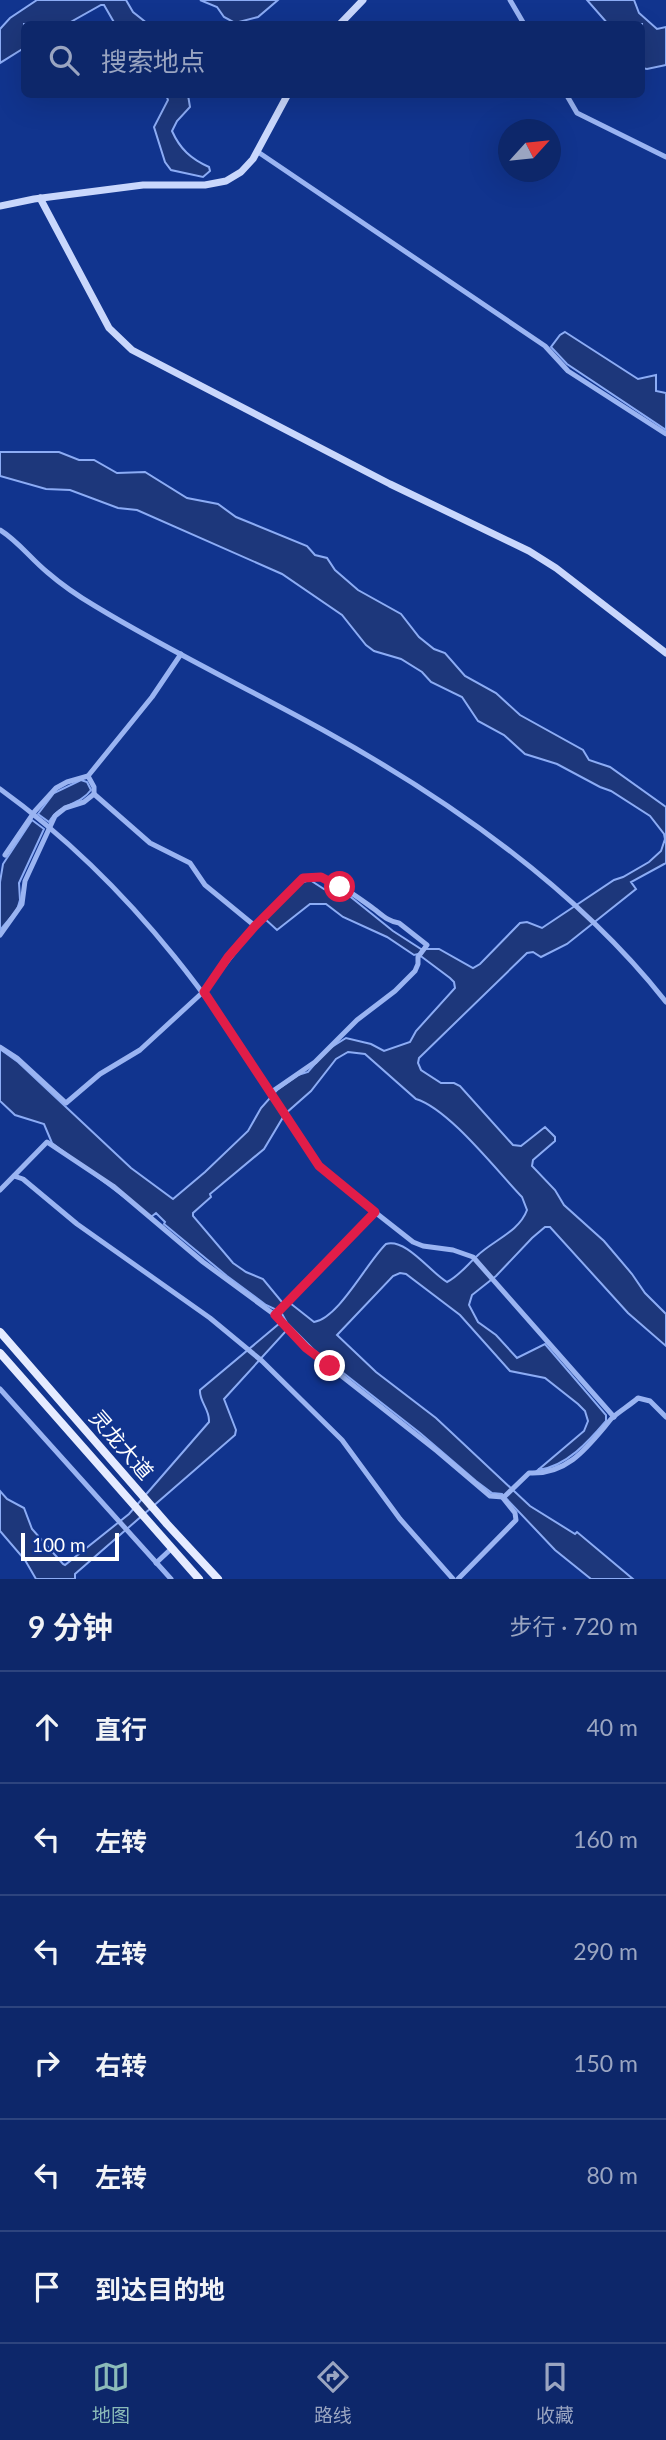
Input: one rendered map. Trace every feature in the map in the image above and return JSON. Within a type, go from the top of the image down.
[{"type":"main road","name":"灵龙大道","points":[[0,1332],[218,1579]]},
{"type":"main road","name":"灵龙大道","points":[[0,1353],[199,1579]]},
{"type":"street","points":[[343,21],[363,0]]},
{"type":"street","points":[[510,0],[522,21]]},
{"type":"street","points":[[0,206],[40,198],[143,185],[219,183],[241,172],[258,152],[286,98]]},
{"type":"street","points":[[568,98],[577,113],[666,157]]},
{"type":"street","points":[[258,152],[545,346],[568,371],[666,434]]},
{"type":"street","points":[[40,198],[109,328],[132,351],[390,484],[529,551],[556,568],[663,651],[666,641]]},
{"type":"street","points":[[0,530],[47,572],[81,597],[325,731],[409,781],[537,873],[599,928],[636,965],[666,1002]]},
{"type":"street","points":[[5,855],[33,814],[59,786],[88,776],[152,697],[181,654]]},
{"type":"street","points":[[88,776],[94,787],[94,794],[150,843],[186,859],[205,885],[255,926]]},
{"type":"street","points":[[0,789],[50,827],[135,909],[204,992],[319,1166],[418,1244],[453,1250],[473,1257],[614,1416]]},
{"type":"street","points":[[0,935],[22,904],[25,881],[60,810],[84,802],[94,794]]},
{"type":"street","points":[[0,1046],[66,1103],[100,1074],[140,1050],[204,992],[228,957],[303,878],[317,876],[340,887],[393,923],[399,923],[427,945],[418,957],[415,971],[395,991],[357,1020],[315,1062],[271,1093]]},
{"type":"street","points":[[0,1190],[47,1142],[113,1186],[203,1262],[277,1313],[306,1348],[438,1451],[490,1496],[503,1497],[529,1473],[544,1474],[580,1454],[596,1440],[614,1416],[641,1398],[650,1401],[666,1417]]},
{"type":"street","points":[[14,1176],[23,1179],[76,1224],[210,1318],[262,1362],[342,1440],[400,1519],[455,1579],[516,1520],[515,1513],[503,1497]]},
{"type":"street","points":[[277,1313],[375,1212]]},
{"type":"street","points":[[0,1390],[171,1579]]},
{"type":"street","points":[[156,1563],[172,1549]]},
{"type":"water","points":[[37,0],[126,0],[133,12],[144,21],[113,21],[104,5],[101,5],[72,21],[21,21],[21,50],[0,63],[0,29],[10,18]]},
{"type":"water","points":[[200,0],[278,0],[258,17],[243,21],[231,21],[224,17],[217,7]]},
{"type":"water","points":[[587,0],[634,0],[639,13],[657,29],[666,27],[666,65],[645,69],[645,21],[605,21]]},
{"type":"water","points":[[167,98],[188,98],[190,107],[172,131],[187,153],[209,167],[210,171],[203,177],[171,170],[165,162],[154,127]]},
{"type":"water","points":[[565,332],[638,379],[656,375],[656,391],[666,393],[666,430],[567,364],[551,347]]},
{"type":"water","points":[[0,452],[59,452],[79,460],[94,460],[117,473],[145,472],[187,498],[218,504],[236,517],[307,546],[315,555],[327,558],[335,570],[358,590],[401,614],[419,637],[434,649],[445,653],[465,676],[496,693],[520,715],[583,750],[589,760],[610,767],[666,807],[666,863],[631,882],[636,889],[567,944],[541,957],[533,952],[527,953],[419,1058],[418,1063],[421,1070],[441,1083],[460,1086],[513,1145],[521,1146],[545,1127],[555,1137],[555,1141],[533,1160],[532,1166],[555,1190],[564,1205],[604,1241],[645,1293],[666,1314],[666,1346],[628,1313],[550,1227],[545,1227],[532,1238],[496,1276],[472,1295],[469,1305],[478,1322],[496,1335],[517,1358],[545,1344],[606,1415],[606,1421],[576,1452],[558,1464],[538,1470],[584,1431],[588,1421],[585,1411],[545,1378],[510,1371],[460,1315],[406,1274],[393,1276],[337,1335],[376,1372],[436,1418],[530,1506],[575,1534],[577,1532],[633,1579],[591,1579],[555,1550],[502,1494],[492,1493],[476,1481],[420,1433],[314,1350],[287,1323],[281,1312],[266,1305],[227,1276],[164,1224],[156,1213],[151,1217],[52,1143],[44,1124],[15,1115],[0,1101],[0,1049],[18,1062],[131,1168],[173,1199],[248,1131],[261,1108],[277,1090],[298,1075],[308,1072],[327,1050],[346,1038],[371,1044],[384,1051],[410,1042],[416,1031],[455,988],[450,978],[418,954],[414,955],[387,937],[343,917],[326,904],[310,904],[277,930],[265,919],[300,883],[310,880],[324,889],[347,894],[393,931],[421,949],[439,949],[473,968],[520,923],[527,922],[542,928],[614,880],[649,862],[661,851],[664,834],[650,816],[611,791],[557,764],[525,754],[504,735],[478,721],[462,697],[431,682],[422,672],[401,659],[374,651],[342,615],[282,574],[137,510],[118,508],[70,490],[46,489],[0,476]],"holes":[[[348,1052],[365,1054],[416,1099],[429,1105],[457,1127],[522,1197],[527,1210],[512,1230],[447,1282],[402,1246],[386,1244],[333,1311],[314,1322],[290,1303],[286,1307],[263,1279],[233,1263],[193,1213],[211,1197],[210,1194],[264,1149],[285,1114],[311,1091],[336,1059]]]},
{"type":"water","points":[[81,780],[87,782],[91,790],[81,799],[59,811],[49,822],[38,814],[54,793]]},
{"type":"water","points":[[32,820],[44,829],[19,883],[20,900],[17,910],[0,930],[0,882],[3,864]]},
{"type":"water","points":[[280,1323],[286,1331],[224,1399],[236,1430],[235,1435],[75,1574],[75,1579],[36,1579],[25,1560],[0,1531],[0,1491],[7,1499],[24,1508],[32,1529],[65,1565],[129,1514],[209,1422],[200,1390]]},
{"type":"route","points":[[330,1366],[306,1348],[275,1315],[375,1212],[330,1176],[311,1156],[204,992],[228,957],[303,878],[321,877],[340,887]]}]
